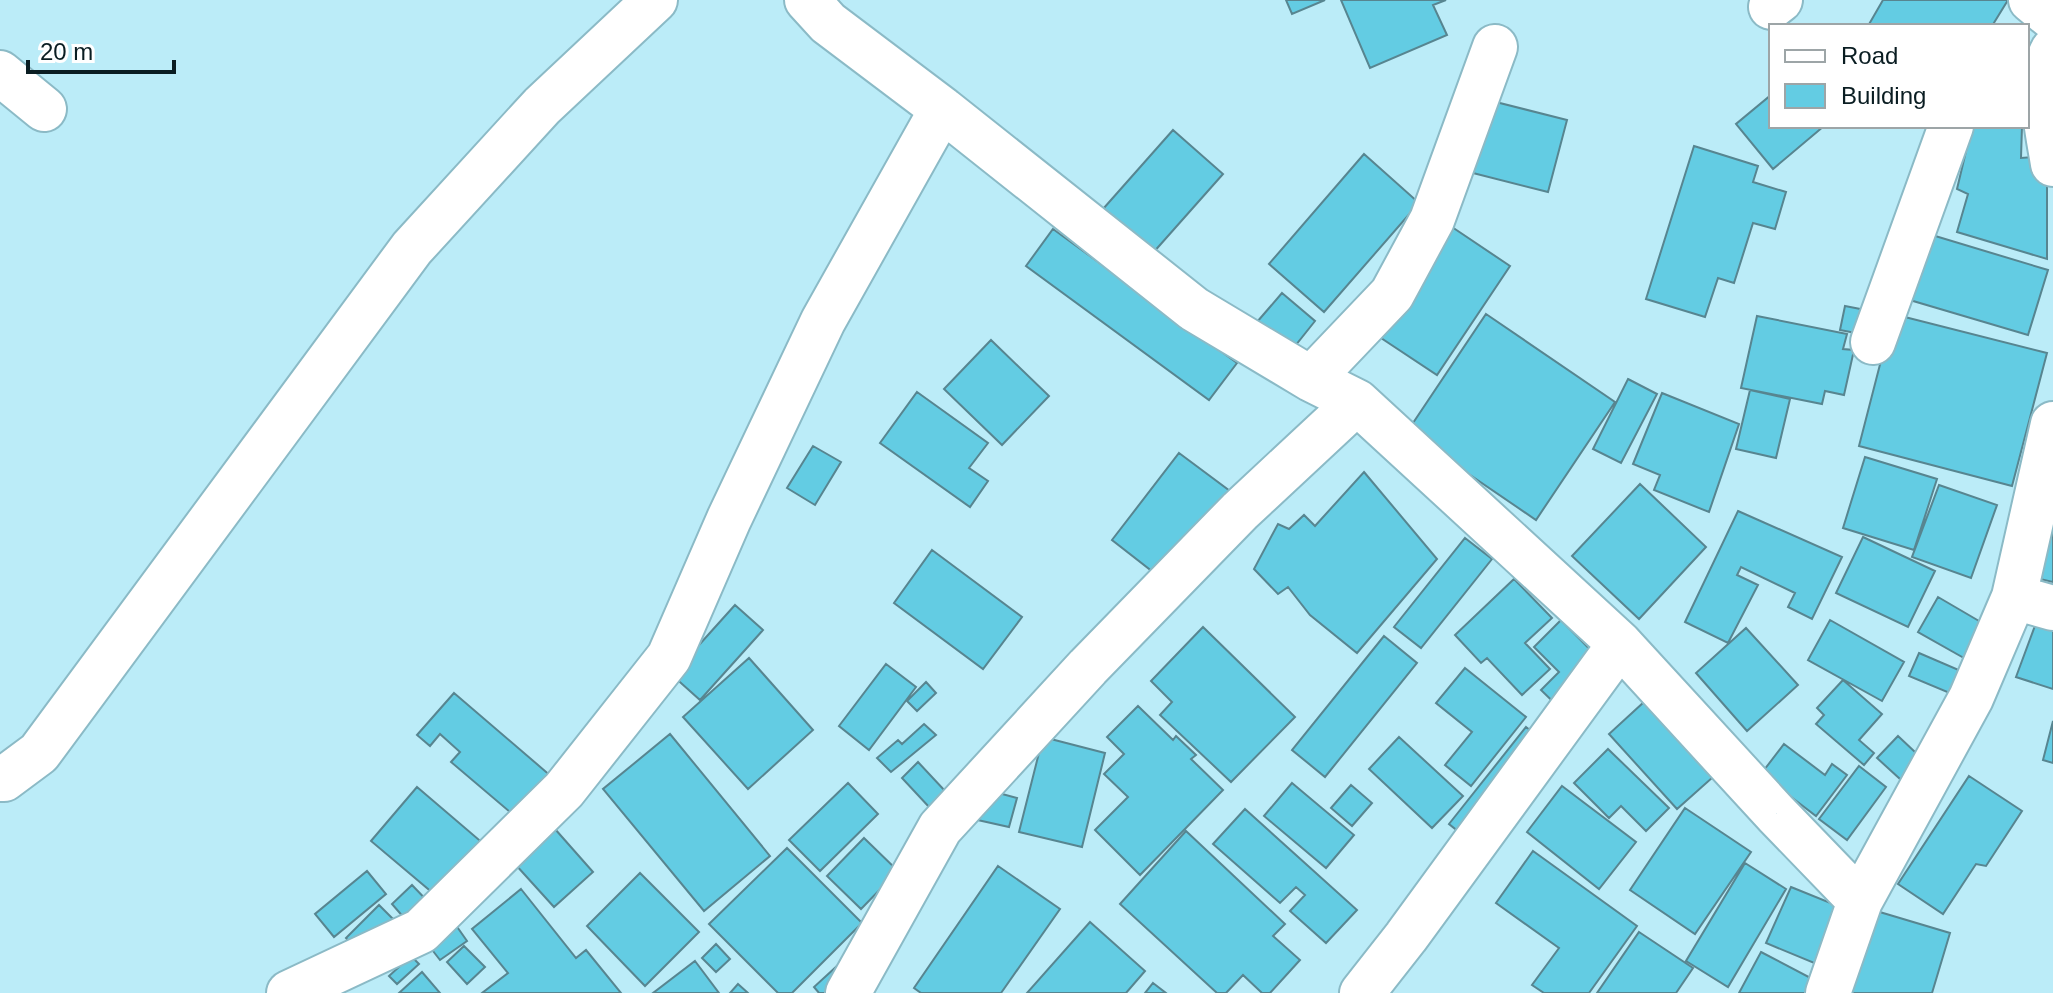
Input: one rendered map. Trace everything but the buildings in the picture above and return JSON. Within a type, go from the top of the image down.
[{"type":"street","points":[[0,779],[39,753],[412,248],[542,106],[655,0]]},
{"type":"street","points":[[2031,0],[2053,18]]},
{"type":"street","points":[[830,8],[942,109],[1194,309],[1311,379],[1357,402],[1620,644],[1860,901]]},
{"type":"street","points":[[2029,38],[2053,41]]},
{"type":"street","points":[[1311,379],[1392,294],[1432,220],[1495,47]]},
{"type":"street","points":[[2053,50],[2048,58],[2043,102],[2053,164]]},
{"type":"street","points":[[0,73],[44,109]]},
{"type":"street","points":[[289,993],[421,931],[564,790],[669,657],[729,519],[823,321],[942,109]]},
{"type":"street","points":[[1873,342],[1950,128]]},
{"type":"street","points":[[848,993],[940,828],[1088,667],[1229,522],[1357,402]]},
{"type":"street","points":[[1828,993],[1860,901],[1971,698],[2034,602],[2053,424]]},
{"type":"street","points":[[1362,993],[1416,924],[1620,644]]}]
